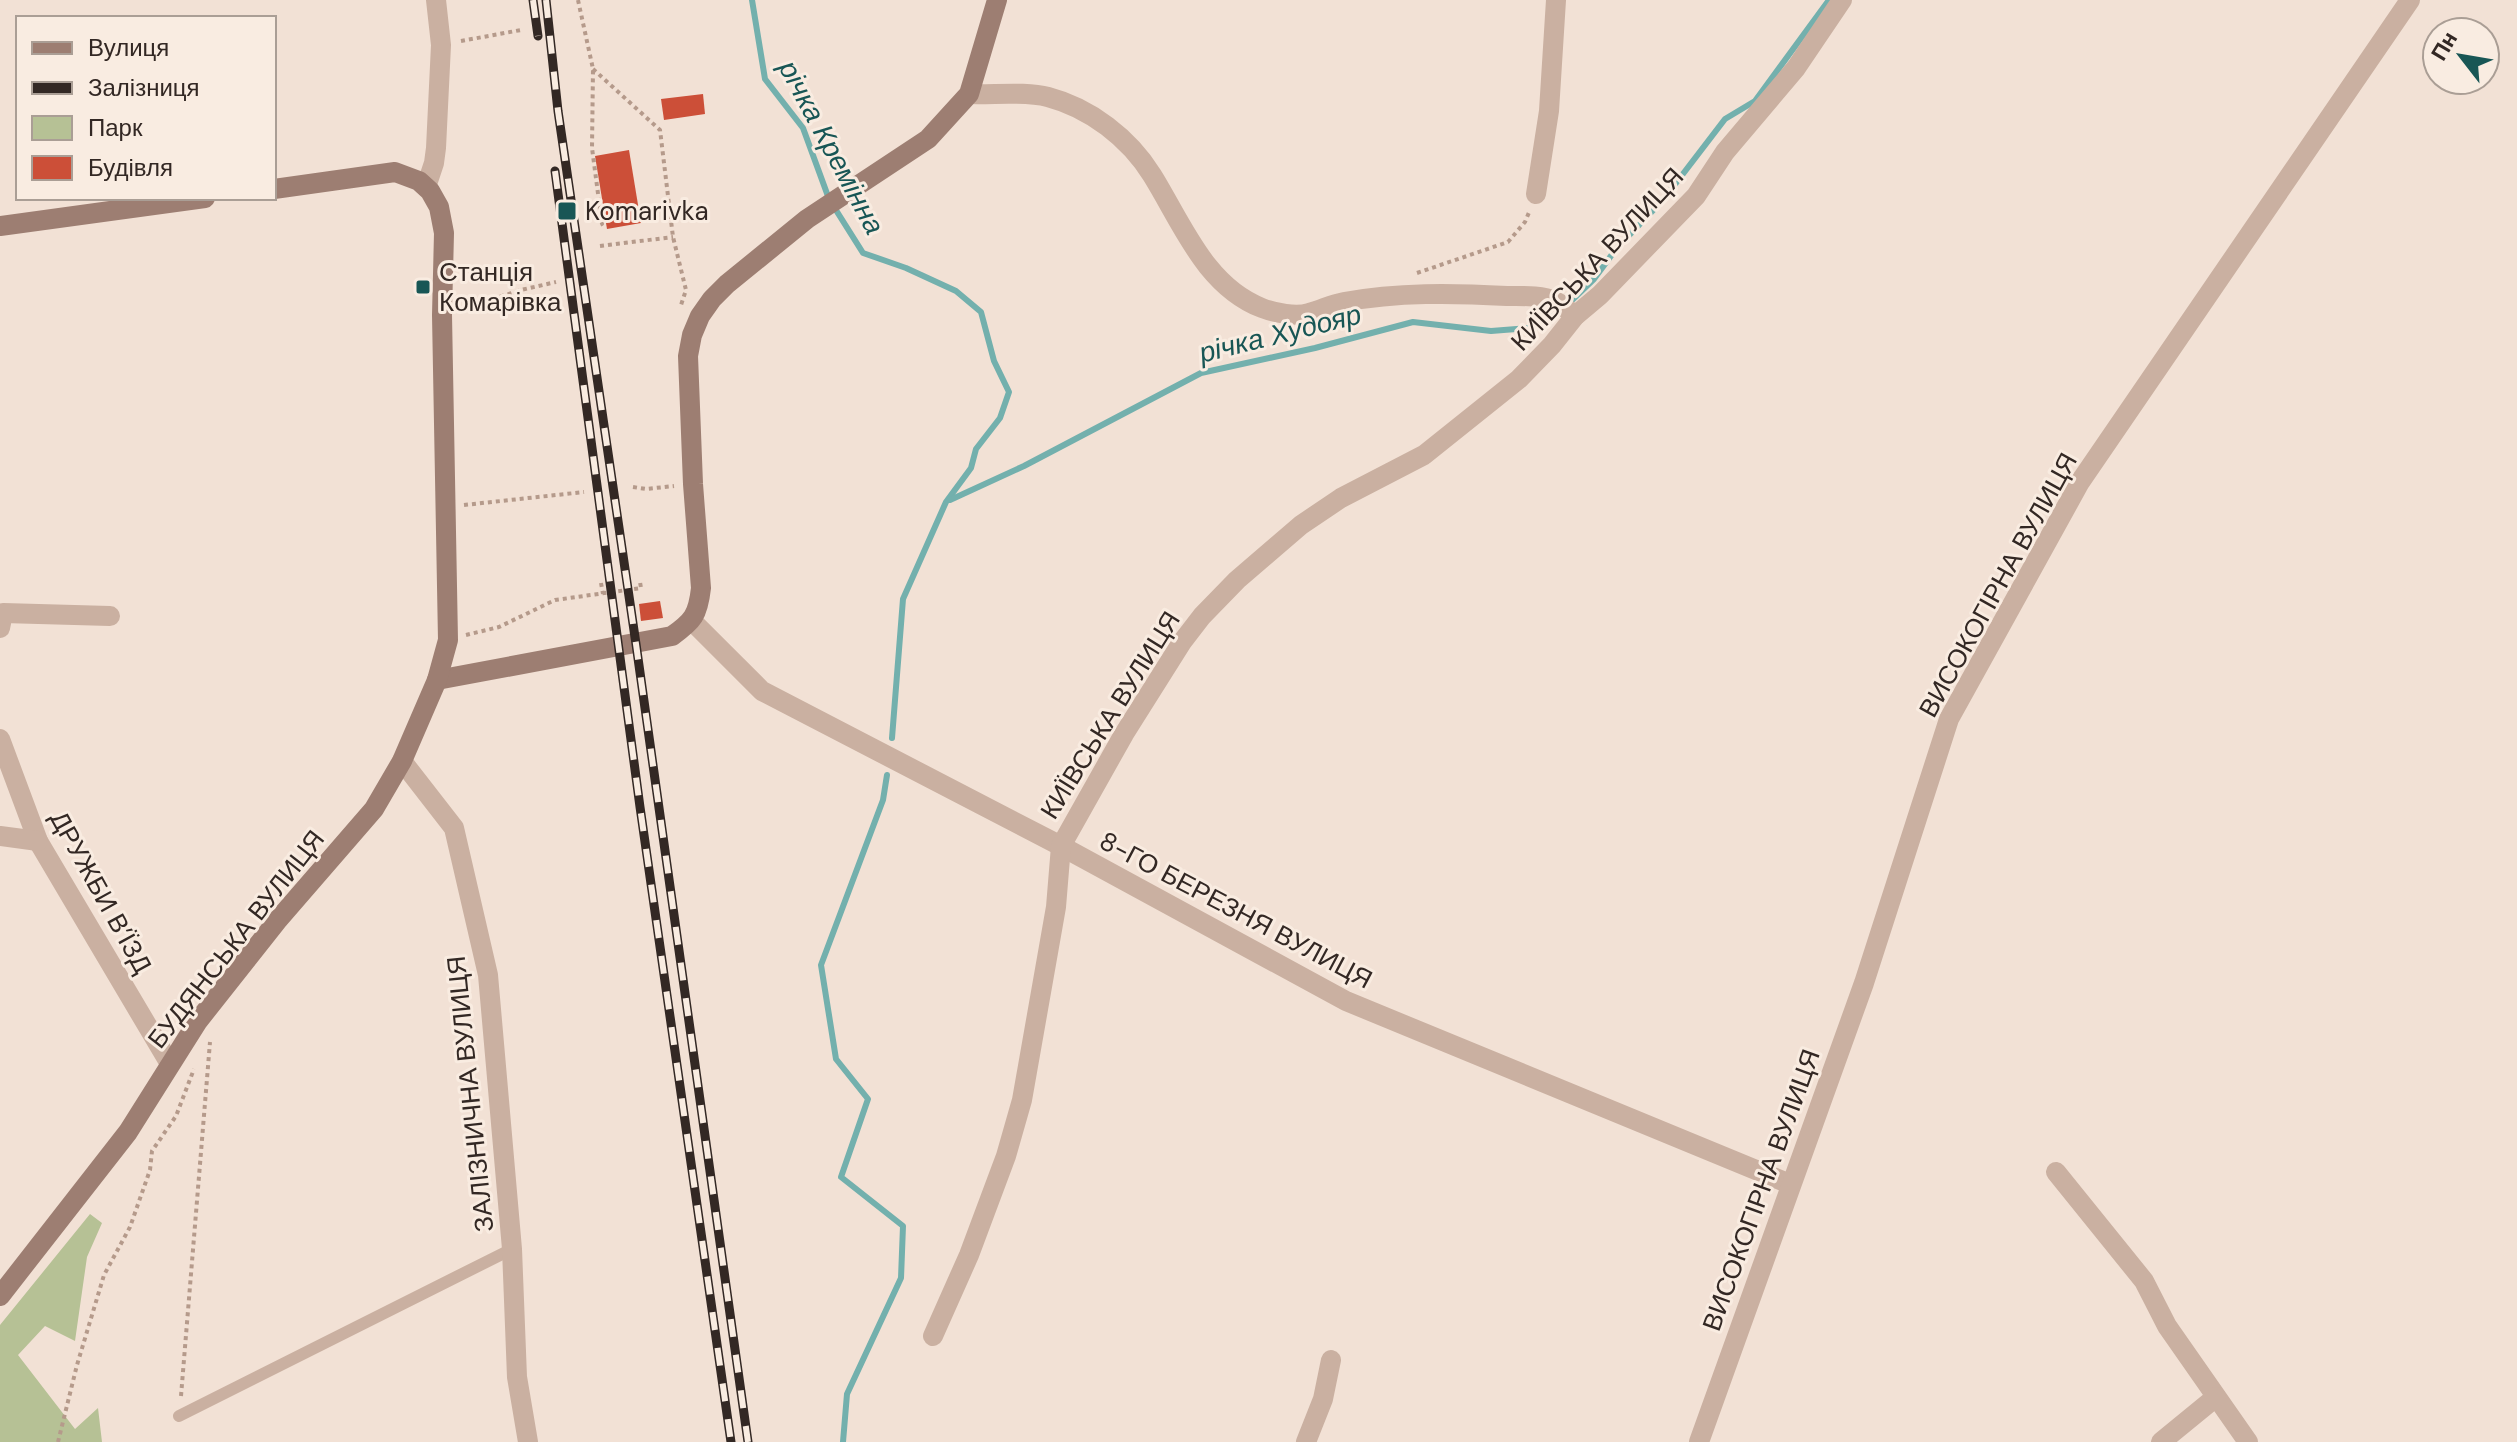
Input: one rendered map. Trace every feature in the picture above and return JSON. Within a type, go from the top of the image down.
[{"type":"street","points":[[426,187],[436,148],[441,45],[436,0]]},
{"type":"street","points":[[276,189],[395,172],[412,177],[426,187],[442,217],[448,640],[437,680],[672,636],[692,621],[699,606],[701,588],[688,356],[700,316],[727,284],[807,219],[928,139],[969,94],[997,0]]},
{"type":"street","points":[[1536,194],[1549,111],[1556,0]]},
{"type":"street","name":"КИЇВСЬКА ВУЛИЦЯ","points":[[933,1336],[1006,1156],[1022,1100],[1056,907],[1061,846],[1124,734],[1182,642],[1237,580],[1301,525],[1341,498],[1424,455],[1519,379],[1575,316],[1600,295],[1696,196],[1725,152],[1796,68],[1842,0]]},
{"type":"street","name":"ВИСОКОГІРНА ВУЛИЦЯ","points":[[1699,1442],[1864,983],[1949,719],[2080,482],[2410,0]]},
{"type":"street","points":[[969,94],[1046,96],[1081,109],[1124,140],[1151,173],[1193,245],[1218,279],[1238,296],[1262,308],[1306,314],[1370,298],[1449,293],[1555,301],[1575,316]]},
{"type":"street","points":[[0,226],[190,200]]},
{"type":"street","points":[[0,628],[3,613],[110,616]]},
{"type":"street","name":"8-ГО БЕРЕЗНЯ ВУЛИЦЯ","points":[[692,621],[762,691],[1061,846],[1346,1001],[1790,1184]]},
{"type":"street","name":"БУДЯНСЬКА ВУЛИЦЯ","points":[[0,1296],[128,1132],[198,1021],[277,921],[374,809],[402,761],[437,680]]},
{"type":"street","name":"ДРУЖБИ В’ЇЗД","points":[[0,739],[38,841],[170,1064]]},
{"type":"street","name":"ЗАЛІЗНИЧНА ВУЛИЦЯ","points":[[402,761],[454,828],[488,975],[512,1249],[517,1377],[528,1442]]},
{"type":"street","points":[[0,836],[38,841]]},
{"type":"street","points":[[2056,1172],[2144,1281],[2167,1326],[2248,1442]]},
{"type":"street","points":[[1306,1442],[1323,1399],[1331,1360]]},
{"type":"street","points":[[2161,1442],[2216,1397]]},
{"type":"lane","points":[[179,1416],[512,1249]]},
{"type":"path","points":[[578,0],[593,69],[592,148],[602,224],[597,226]]},
{"type":"path","points":[[441,45],[521,30]]},
{"type":"path","points":[[593,69],[660,130],[673,237],[600,246]]},
{"type":"path","points":[[1408,276],[1508,242],[1525,222],[1536,194]]},
{"type":"path","points":[[442,315],[556,282]]},
{"type":"path","points":[[633,487],[646,489],[693,484]]},
{"type":"path","points":[[446,506],[584,492]]},
{"type":"path","points":[[448,640],[499,627],[555,600],[641,588],[640,582]]},
{"type":"path","points":[[601,583],[603,594]]},
{"type":"path","points":[[179,1416],[208,1034],[201,1048]]},
{"type":"path","points":[[58,1442],[104,1275],[130,1227],[150,1170],[152,1151],[176,1116],[197,1061]]},
{"type":"green space","points":[[90,1214],[102,1223],[87,1257],[75,1341],[45,1326],[18,1355],[75,1429],[98,1408],[102,1442],[0,1442],[0,1325]]},
{"type":"building","points":[[703,94],[705,114],[664,120],[661,99]]},
{"type":"building","points":[[629,150],[641,223],[607,229],[595,156]]},
{"type":"building","points":[[660,601],[663,618],[641,621],[639,604]]},
{"type":"waterway","name":"річка Кремінна","points":[[752,0],[765,79],[803,128],[829,199],[863,253],[956,291],[981,312],[994,361],[1009,392],[1000,418],[976,449],[971,468],[946,502],[903,599],[892,738]]},
{"type":"waterway","name":"річка Худояр","points":[[1570,302],[1663,200],[1725,119],[1755,101],[1829,0]]},
{"type":"waterway","name":"річка Худояр","points":[[950,500],[1024,466],[1201,373],[1413,322],[1491,331],[1540,327],[1553,316]]},
{"type":"waterway","name":"річка Кремінна","points":[[843,1442],[847,1394],[901,1278],[903,1226],[841,1177],[868,1099],[836,1059],[821,965],[883,800],[887,775]]},
{"type":"railway","points":[[533,0],[538,36]]},
{"type":"railway","points":[[546,0],[558,111],[748,1442]]},
{"type":"railway","points":[[555,171],[640,807],[731,1442]]},
{"type":"place","name":"Komarivka","points":[[567,211]]},
{"type":"place","name":"Станція Комарівка","points":[[423,287]]}]
